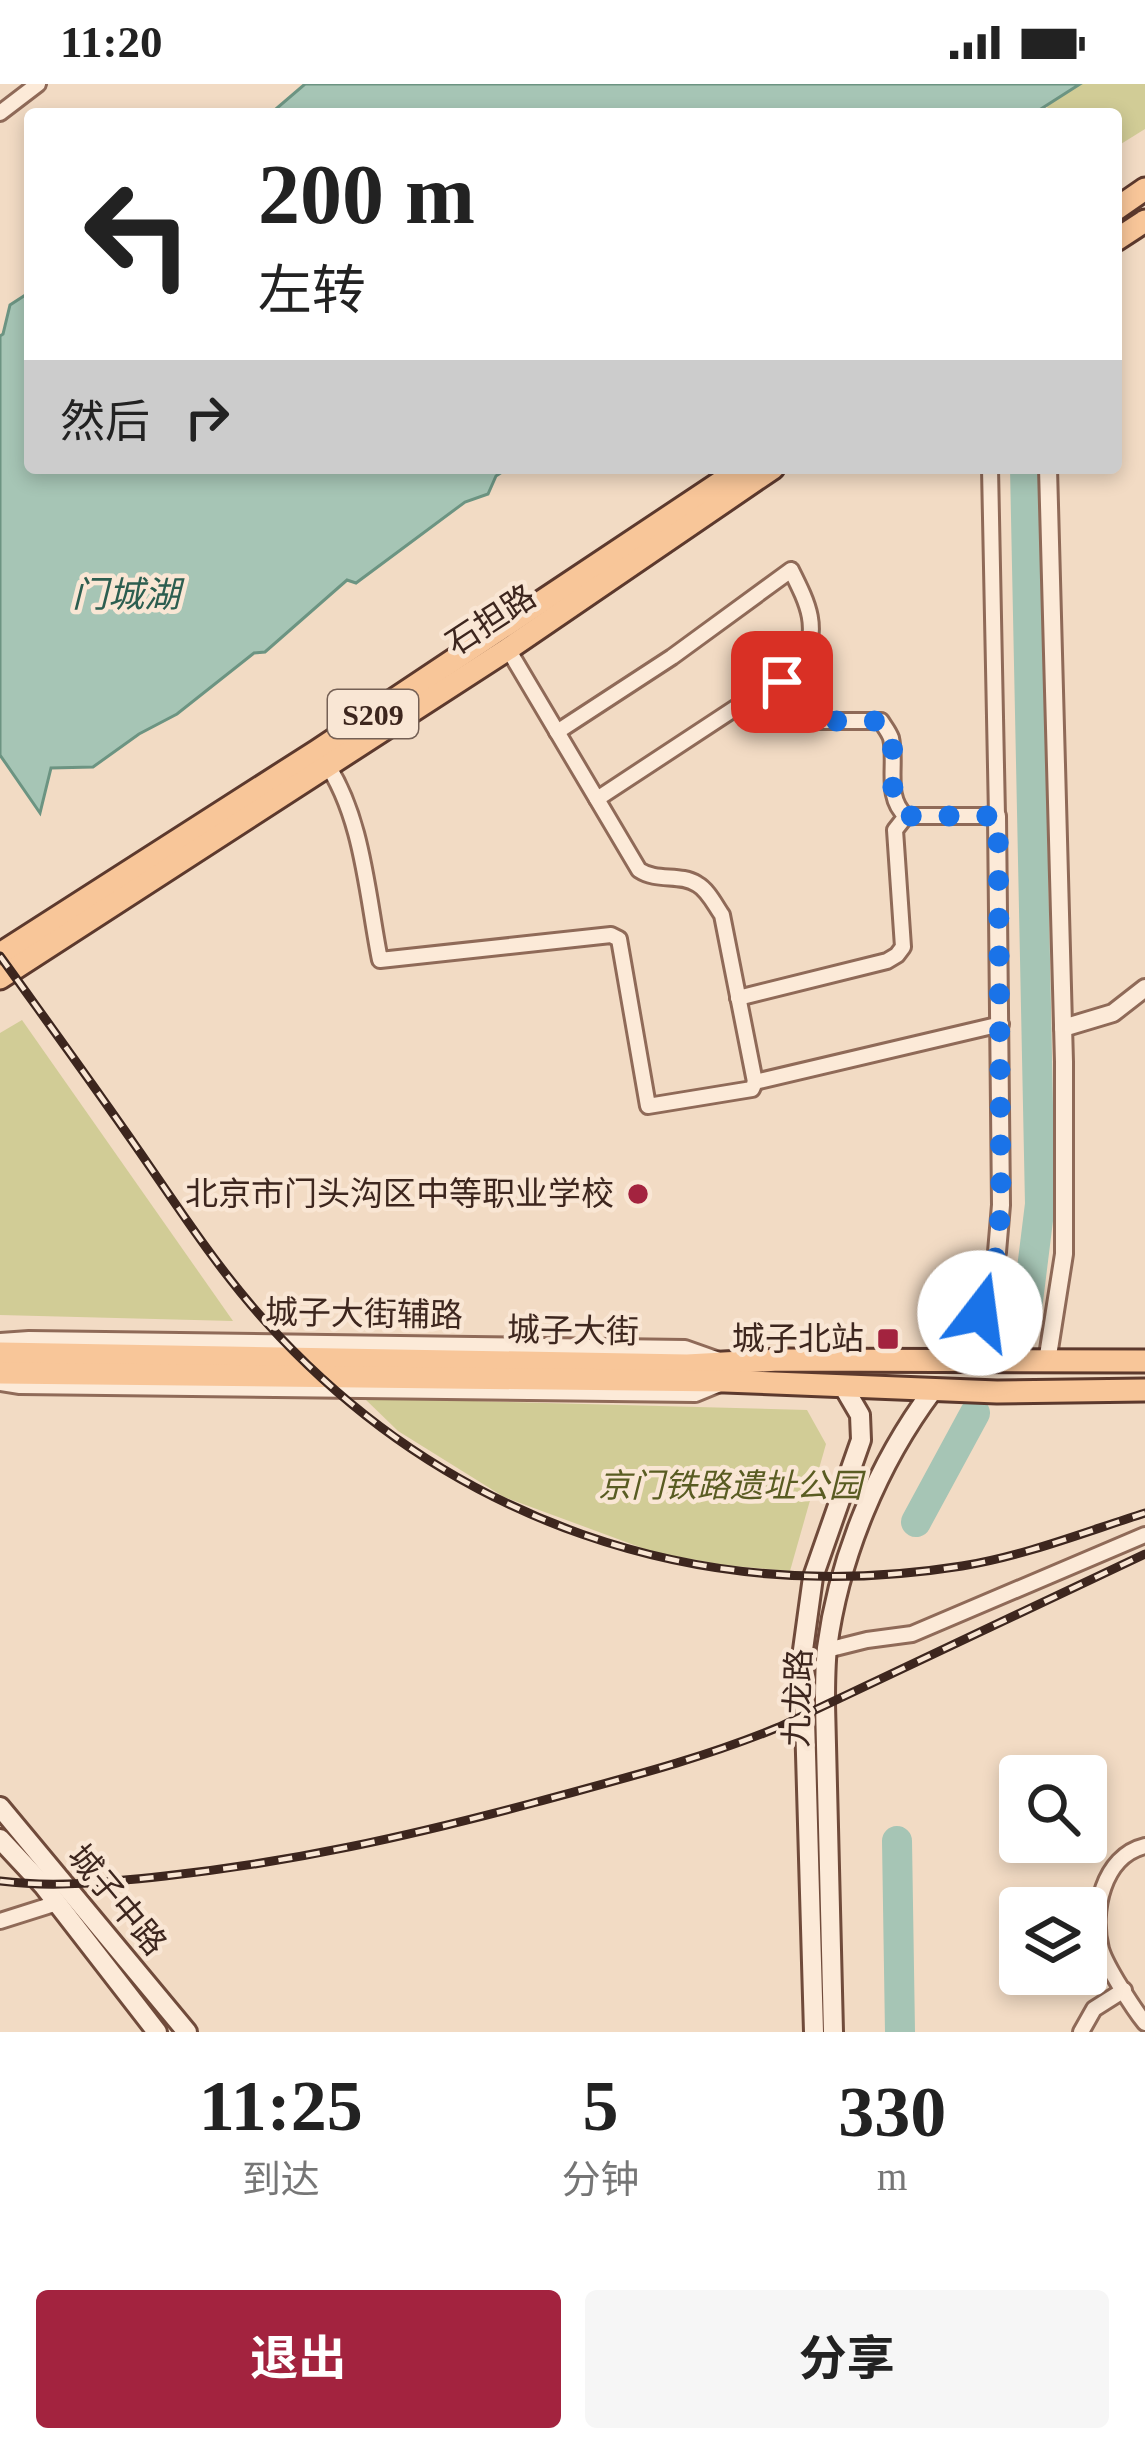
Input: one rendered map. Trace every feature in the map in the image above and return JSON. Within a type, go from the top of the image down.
[{"type":"main road","name":"石担路","points":[[0,978],[733,474]]},
{"type":"main road","name":"石担路","points":[[0,954],[508,650],[764,474]]},
{"type":"main road","name":"城子大街","points":[[0,1353],[663,1365],[843,1386],[1145,1390]]},
{"type":"main road","name":"城子大街","points":[[0,1378],[725,1372],[778,1360],[1145,1361]]},
{"type":"main road","name":"九龙路","points":[[814,2032],[803,1650],[813,1577],[861,1440],[860,1415],[843,1386]]},
{"type":"main road","name":"九龙路","points":[[833,2032],[826,1650],[841,1576],[865,1513],[899,1439],[933,1390]]},
{"type":"main road","name":"城子中路","points":[[0,1807],[187,2032]]},
{"type":"main road","name":"城子中路","points":[[0,1840],[57,1904],[157,2032]]},
{"type":"street","points":[[0,113],[38,84]]},
{"type":"street","points":[[965,1360],[997,1252],[1001,1205],[990,474]]},
{"type":"street","points":[[1047,1363],[1064,1254],[1048,474]]},
{"type":"street","points":[[557,732],[672,657],[791,570],[810,608],[812,632],[802,665],[807,682],[795,690]]},
{"type":"street","points":[[322,758],[355,831],[380,960],[611,935],[619,939],[648,1106],[752,1089],[755,1082],[722,915],[693,880],[651,878],[639,870],[508,650]]},
{"type":"street","points":[[802,665],[789,663],[781,678],[784,686],[795,690],[805,715],[818,721],[881,721],[891,735],[894,798],[906,816],[998,816]]},
{"type":"street","points":[[597,799],[781,678]]},
{"type":"street","points":[[738,998],[897,956],[903,947],[895,830],[906,816]]},
{"type":"street","points":[[1063,1028],[1113,1013],[1145,988]]},
{"type":"street","points":[[755,1082],[1001,1024]]},
{"type":"street","name":"城子大街辅路","points":[[0,1342],[686,1349],[725,1372]]},
{"type":"street","points":[[826,1650],[912,1634],[1145,1535]]},
{"type":"street","points":[[1145,1846],[1108,1873],[1098,1908],[1101,1951],[1145,2023]]},
{"type":"street","points":[[0,1921],[57,1904]]},
{"type":"street","points":[[1081,2032],[1094,2008],[1124,1990]]},
{"type":"green space","points":[[1080,84],[1145,84],[1145,129],[1122,143],[1122,108],[1046,105]]},
{"type":"green space","points":[[22,1020],[233,1321],[0,1315],[0,1033]]},
{"type":"green space","name":"京门铁路遗址公园","points":[[364,1398],[807,1410],[826,1444],[790,1571],[723,1565],[653,1552],[504,1497],[398,1431]]},
{"type":"water","points":[[305,84],[1080,84],[1042,108],[277,108]]},
{"type":"water","name":"门城湖","points":[[24,296],[24,474],[499,474],[488,494],[465,502],[356,583],[347,580],[265,652],[254,653],[177,714],[93,767],[51,768],[40,813],[0,755],[0,336],[10,305]]},
{"type":"waterway","points":[[1025,474],[1040,1204],[1026,1317]]},
{"type":"waterway","points":[[916,1522],[975,1413]]},
{"type":"waterway","points":[[897,1841],[900,2032]]},
{"type":"railway","points":[[0,956],[198,1237],[266,1322],[337,1391],[414,1450],[496,1498],[582,1534],[673,1560],[767,1574],[864,1576],[962,1566],[1031,1550],[1145,1513]]},
{"type":"railway","points":[[0,1881],[103,1882],[259,1863],[441,1826],[658,1769],[779,1727],[1145,1554]]},
{"type":"place","name":"北京市门头沟区中等职业学校","points":[[638,1194]]},
{"type":"place","name":"城子北站","points":[[888,1339]]},
{"type":"route","points":[[782,682],[795,690],[805,715],[818,721],[881,721],[891,735],[894,798],[906,816],[998,816],[1001,1205],[997,1252],[980,1313]]}]
